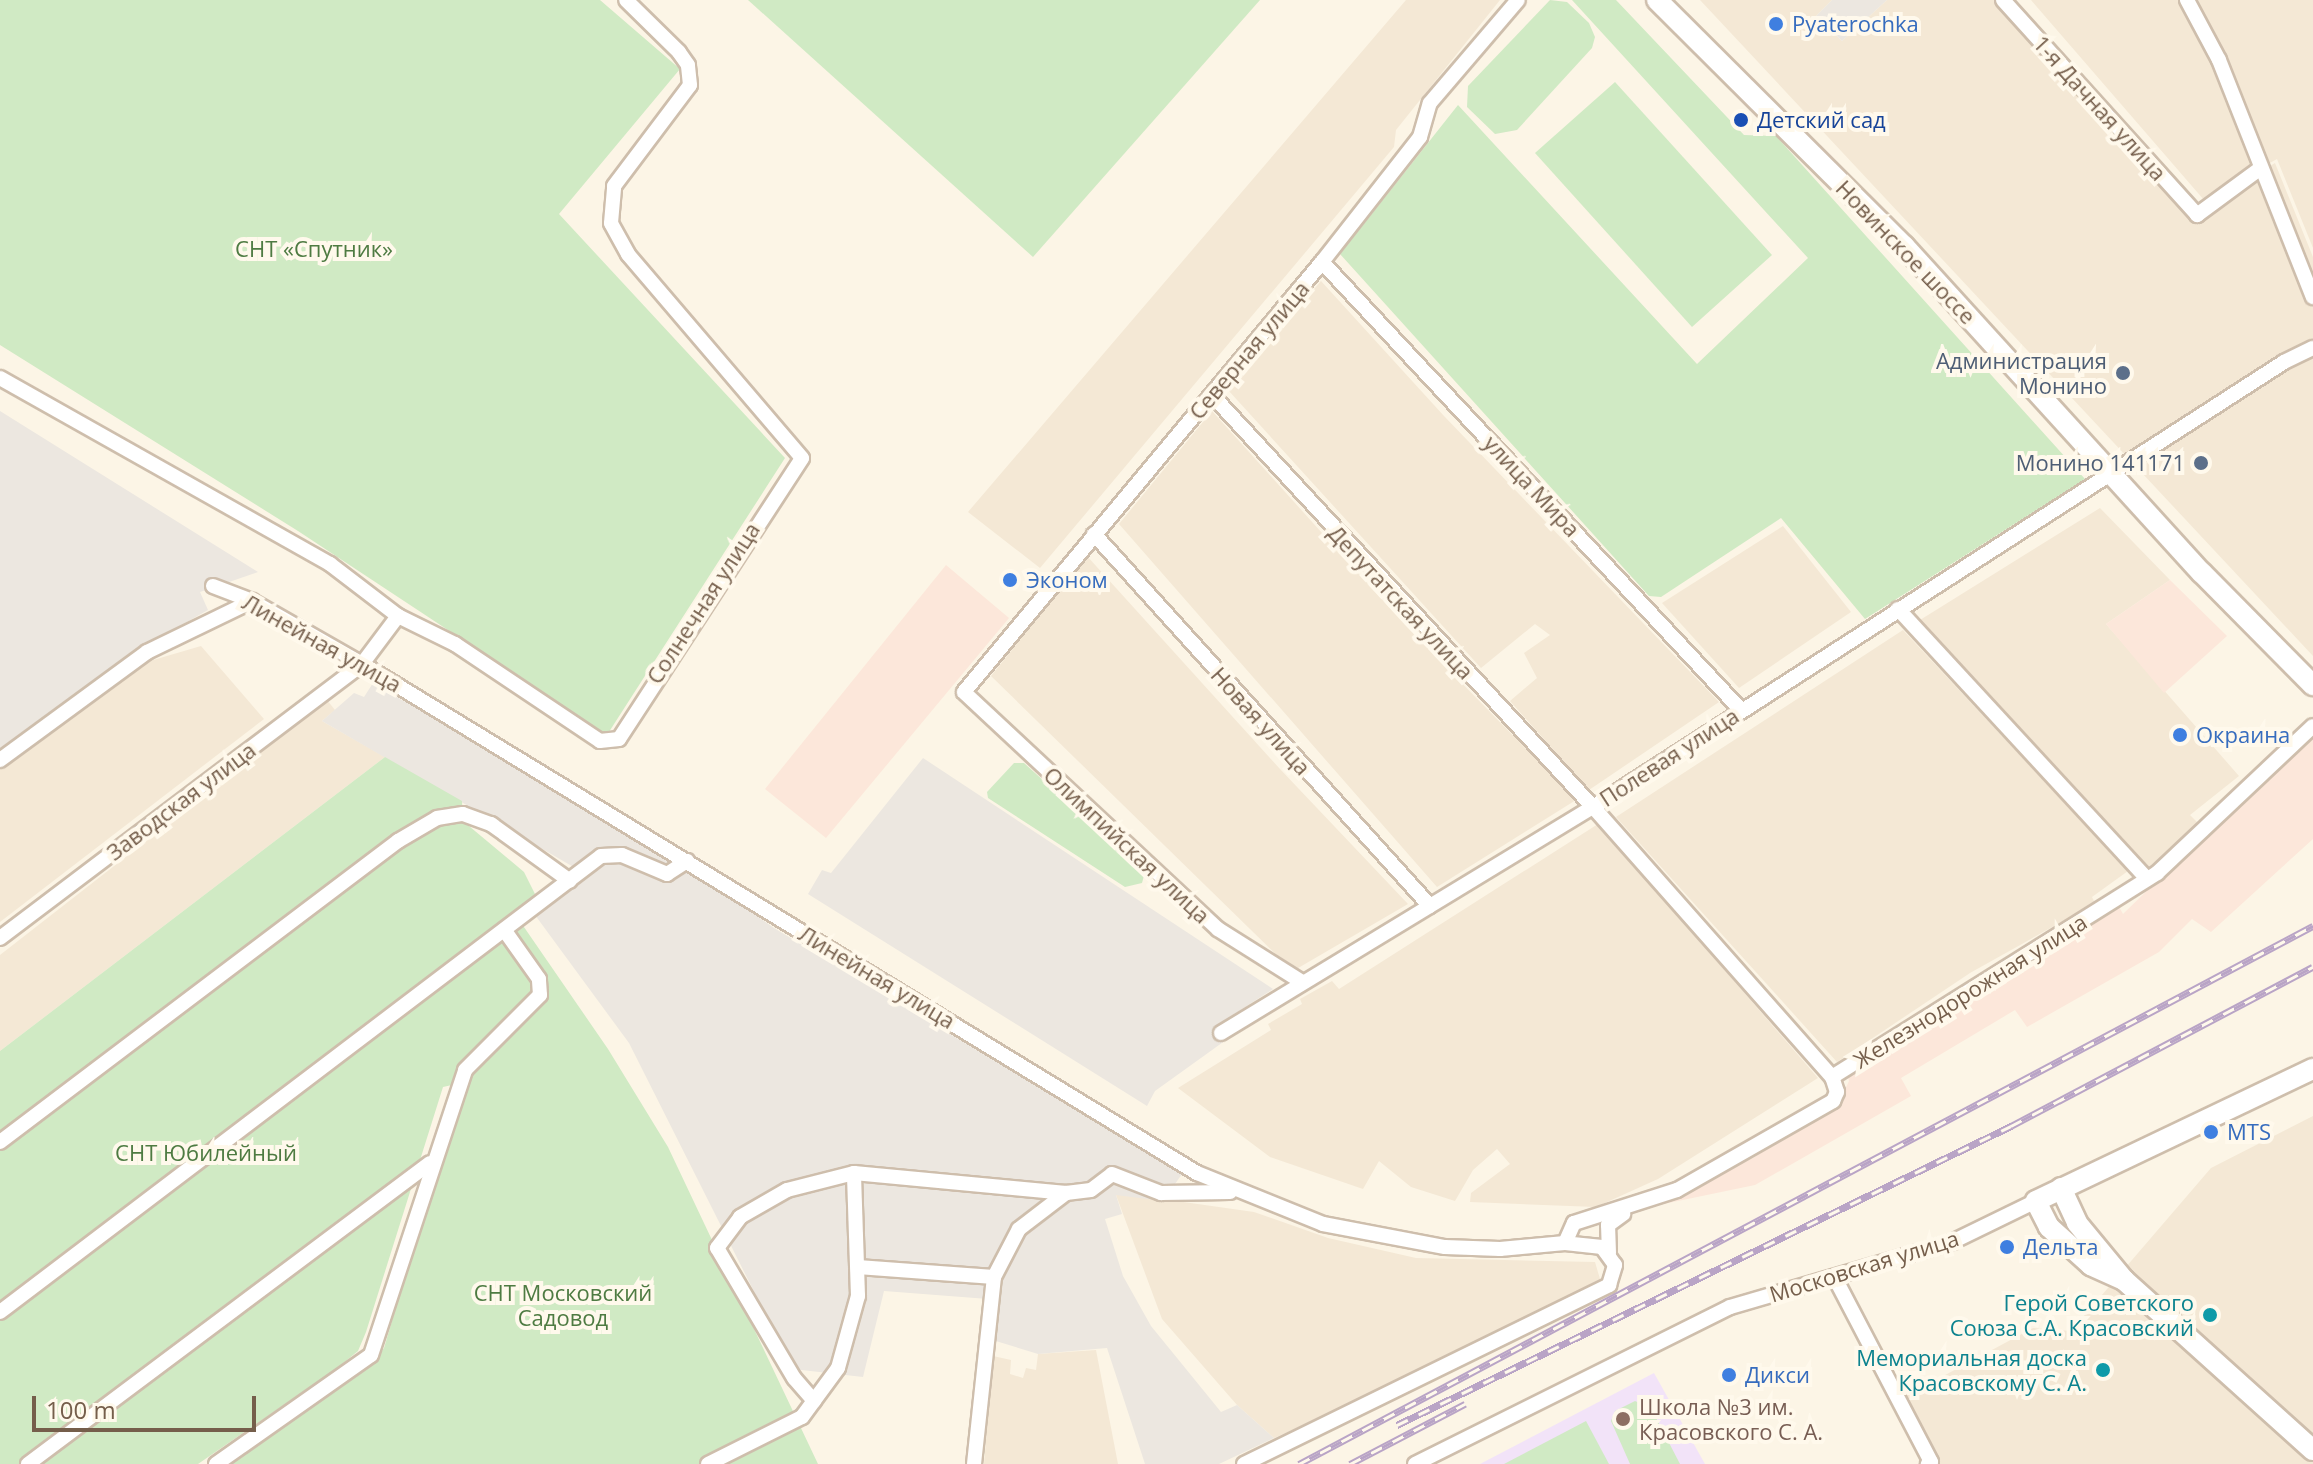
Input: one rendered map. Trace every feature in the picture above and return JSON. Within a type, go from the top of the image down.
[{"type":"main road","name":"Новинское шоссе","points":[[1657,0],[1904,246],[2113,475],[2313,685]]},
{"type":"main road","name":"Московская улица","points":[[2036,1201],[2313,1069]]},
{"type":"main road","points":[[2061,1188],[2077,1223],[2124,1280],[2313,1450]]},
{"type":"main road","points":[[2036,1201],[2049,1227],[2091,1265],[2124,1280]]},
{"type":"street","name":"Солнечная улица","points":[[398,616],[455,644],[600,741],[619,739],[802,458],[628,254],[611,223],[614,186],[690,85],[688,65],[679,52],[626,0]]},
{"type":"street","name":"Северная улица","points":[[964,692],[1322,262],[1420,137],[1430,103],[1518,0]]},
{"type":"street","name":"1-я Дачная улица","points":[[2003,0],[2197,215],[2261,168]]},
{"type":"street","points":[[2187,0],[2219,60],[2313,297]]},
{"type":"street","name":"улица Мира","points":[[1322,262],[1741,710]]},
{"type":"street","name":"Полевая улица","points":[[1221,1033],[1593,807],[1898,609],[2113,475],[2284,362],[2313,348]]},
{"type":"street","points":[[0,378],[330,564],[398,616]]},
{"type":"street","name":"Депутатская улица","points":[[1212,395],[1593,807],[1832,1077]]},
{"type":"street","name":"Новая улица","points":[[1094,534],[1430,906]]},
{"type":"street","name":"Линейная улица","points":[[213,586],[252,601],[362,664],[1232,1191],[1323,1224],[1404,1241],[1500,1249],[1569,1237]]},
{"type":"street","points":[[0,760],[147,652],[252,601]]},
{"type":"street","points":[[1898,609],[2147,879]]},
{"type":"street","name":"Заводская улица","points":[[0,938],[362,664],[398,616]]},
{"type":"street","name":"Олимпийская улица","points":[[964,692],[1218,929],[1302,982]]},
{"type":"street","name":"Железнодорожная улица","points":[[1569,1237],[1574,1223],[1641,1204],[1814,1115],[1833,1101],[1837,1092],[1832,1077],[2147,879],[2313,726]]},
{"type":"street","points":[[0,1142],[398,841],[437,818],[463,814],[491,824],[570,881]]},
{"type":"street","points":[[0,1312],[608,854],[667,874],[687,861]]},
{"type":"street","points":[[216,1464],[371,1355],[430,1163],[469,1062],[540,995],[539,979],[505,931]]},
{"type":"street","points":[[28,1464],[430,1163]]},
{"type":"street","points":[[814,1401],[794,1378],[717,1248],[756,1206],[827,1176],[854,1173],[1066,1193],[1091,1190],[1112,1174],[1161,1193],[1232,1191]]},
{"type":"street","points":[[708,1464],[802,1417],[838,1368],[858,1296],[854,1173]]},
{"type":"street","points":[[974,1464],[994,1277],[1019,1229],[1066,1193]]},
{"type":"street","name":"Московская улица","points":[[1415,1464],[1730,1307],[1836,1280],[1952,1242],[2036,1201]]},
{"type":"street","points":[[1244,1464],[1580,1303],[1609,1285],[1616,1274],[1609,1253],[1608,1225],[1641,1204]]},
{"type":"street","points":[[1569,1237],[1609,1253]]},
{"type":"street","points":[[858,1267],[994,1277]]},
{"type":"street","points":[[1836,1280],[1931,1462],[1928,1464]]},
{"type":"shaded area","points":[[1406,0],[1500,0],[1396,130],[1394,147],[1040,568],[968,512]]},
{"type":"shaded area","points":[[1700,0],[1832,0],[1816,16],[1842,41],[1887,0],[2012,0],[2198,208],[2275,163],[2313,257],[2313,656]]},
{"type":"shaded area","points":[[1832,0],[1887,0],[1842,41],[1816,16]]},
{"type":"shaded area","points":[[2031,0],[2313,0],[2313,248],[2277,159],[2204,200]]},
{"type":"shaded area","points":[[1321,281],[1444,416],[1719,702],[1589,790],[1510,701],[1537,678],[1524,653],[1550,635],[1535,624],[1481,668],[1228,390]]},
{"type":"shaded area","points":[[0,411],[258,572],[200,592],[208,610],[164,635],[0,756]]},
{"type":"shaded area","points":[[1212,411],[1405,625],[1576,800],[1437,887],[1119,524]]},
{"type":"shaded area","points":[[2100,508],[2170,580],[2106,624],[2239,776],[2190,815],[2198,823],[2194,830],[2146,869],[1920,620]]},
{"type":"shaded area","points":[[1783,526],[1851,612],[1739,688],[1662,603]]},
{"type":"shaded area","points":[[1087,556],[1280,769],[1408,904],[1293,971],[991,676]]},
{"type":"shaded area","points":[[946,565],[1009,618],[826,838],[765,789]]},
{"type":"shaded area","points":[[2170,580],[2227,636],[2164,693],[2106,624]]},
{"type":"shaded area","points":[[1903,630],[2128,871],[2092,897],[2095,903],[1970,973],[1837,1062],[1616,817]]},
{"type":"shaded area","points":[[201,646],[264,719],[0,922],[0,769],[143,663]]},
{"type":"shaded area","points":[[373,683],[677,860],[774,928],[1182,1174],[1163,1201],[1116,1195],[1122,1214],[1105,1219],[1123,1276],[1151,1326],[1221,1412],[1237,1405],[1274,1438],[1219,1464],[1145,1464],[1107,1348],[1038,1354],[986,1338],[988,1299],[884,1291],[863,1377],[793,1369],[629,1043],[535,915],[589,876],[322,721],[354,693],[364,697]]},
{"type":"shaded area","points":[[327,700],[335,710],[322,721],[385,757],[0,1051],[0,955]]},
{"type":"shaded area","points":[[2313,729],[2313,839],[2211,932],[2192,919],[2159,952],[2027,1027],[2015,1010],[1901,1078],[1911,1096],[1755,1185],[1649,1207],[1753,1158],[1839,1102],[1849,1081],[1846,1069],[2118,905],[2123,914]]},
{"type":"shaded area","points":[[923,758],[1273,989],[1217,1025],[1226,1040],[1155,1091],[1147,1106],[808,894],[822,870],[831,873]]},
{"type":"shaded area","points":[[1598,824],[1818,1078],[1658,1179],[1596,1207],[1470,1202],[1471,1193],[1510,1164],[1497,1149],[1473,1170],[1455,1201],[1411,1187],[1379,1161],[1363,1189],[1270,1157],[1178,1088],[1271,1030],[1268,1024],[1302,1004],[1300,999],[1332,981],[1339,989]]},
{"type":"shaded area","points":[[2313,1116],[2313,1464],[1938,1464],[1904,1397],[2033,1328],[2071,1331],[2211,1168]]},
{"type":"shaded area","points":[[1120,1193],[1254,1212],[1328,1238],[1416,1258],[1595,1262],[1600,1279],[1412,1378],[1274,1438],[1237,1405],[1162,1319],[1116,1195]]},
{"type":"shaded area","points":[[1096,1350],[1118,1464],[984,1464],[993,1356],[1011,1360],[1010,1374],[1023,1378],[1026,1368],[1036,1370],[1038,1354]]},
{"type":"shaded area","name":"Школа №3 им. Красовского С. А.","points":[[1654,1373],[1705,1464],[1480,1464]]},
{"type":"green space","name":"СНТ «Спутник»","points":[[0,0],[600,0],[680,69],[559,214],[785,458],[607,735],[298,531],[0,345]]},
{"type":"green space","points":[[748,0],[1260,0],[1033,257]]},
{"type":"green space","points":[[1550,0],[1567,2],[1589,23],[1595,37],[1592,48],[1517,130],[1495,134],[1467,107],[1468,86]]},
{"type":"green space","points":[[1572,0],[1616,0],[1744,135],[1776,136],[2085,479],[1865,619],[1781,518],[1661,597],[1649,596],[1340,254],[1458,105],[1697,364],[1808,258]]},
{"type":"green space","points":[[1615,82],[1772,255],[1692,327],[1535,153]]},
{"type":"green space","name":"СНТ Юбилейный","points":[[385,757],[462,801],[463,821],[524,872],[535,894],[515,914],[608,1049],[668,1147],[818,1464],[230,1464],[370,1367],[384,1348],[436,1172],[470,1081],[443,1087],[366,1332],[358,1351],[336,1369],[198,1464],[0,1464],[0,1051]]},
{"type":"green space","points":[[1014,763],[1024,763],[1145,872],[1142,883],[1125,887],[988,798],[987,792]]},
{"type":"green space","points":[[1635,1401],[1651,1408],[1680,1464],[1630,1464],[1611,1421],[1615,1411]]},
{"type":"green space","points":[[1586,1421],[1609,1464],[1504,1464]]},
{"type":"railway","points":[[1299,1464],[2313,926]]},
{"type":"railway","points":[[1397,1425],[2011,1126],[2313,967]]},
{"type":"railway","points":[[1350,1464],[1465,1404]]},
{"type":"place","name":"Pyaterochka","points":[[1776,24]]},
{"type":"place","name":"Детский сад","points":[[1741,120]]},
{"type":"place","name":"Администрация Монино","points":[[2123,373]]},
{"type":"place","name":"Монино 141171","points":[[2201,463]]},
{"type":"place","name":"Эконом","points":[[1010,580]]},
{"type":"place","name":"Окраина","points":[[2180,735]]},
{"type":"place","name":"MTS","points":[[2211,1132]]},
{"type":"place","name":"Дельта","points":[[2007,1247]]},
{"type":"place","name":"Герой Советского Союза С.А. Красовский","points":[[2210,1315]]},
{"type":"place","name":"Мемориальная доска Красовскому С. А.","points":[[2103,1370]]},
{"type":"place","name":"Дикси","points":[[1729,1375]]},
{"type":"place","name":"Школа №3 им. Красовского С. А.","points":[[1623,1419]]},
{"type":"park label","name":"СНТ Московский Садовод","points":[[563,1304]]}]
